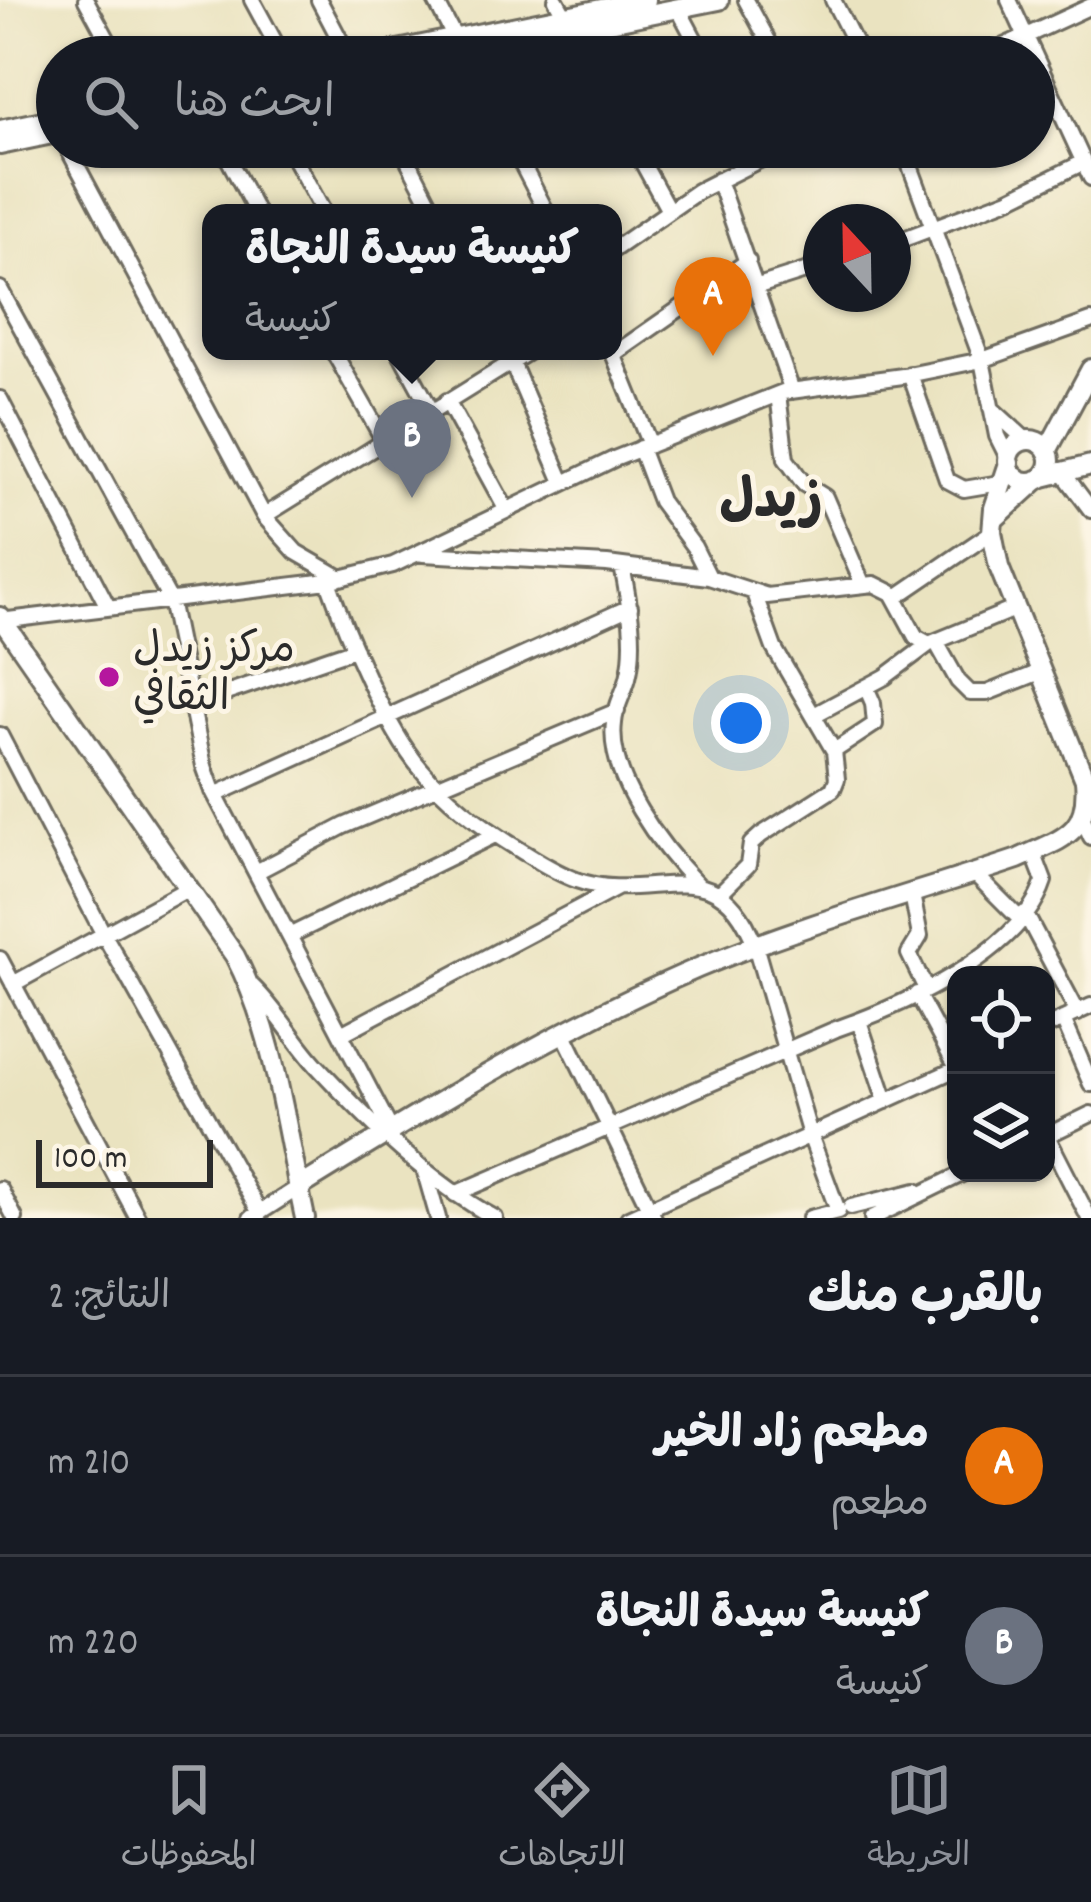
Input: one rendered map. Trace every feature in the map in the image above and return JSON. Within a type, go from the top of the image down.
[{"type":"street","points":[[86,0],[106,36]]},
{"type":"street","points":[[252,0],[272,36]]},
{"type":"street","points":[[320,0],[339,36]]},
{"type":"street","points":[[435,0],[456,36]]},
{"type":"street","points":[[502,36],[564,15],[646,0]]},
{"type":"street","points":[[564,15],[678,8],[719,0]]},
{"type":"street","points":[[746,0],[765,36]]},
{"type":"street","points":[[833,0],[851,36]]},
{"type":"street","points":[[1009,0],[1025,36],[1091,6]]},
{"type":"street","points":[[678,8],[693,36]]},
{"type":"street","points":[[1055,100],[1091,178]]},
{"type":"street","points":[[0,130],[36,122]]},
{"type":"street","points":[[0,145],[36,137]]},
{"type":"street","points":[[911,237],[1084,162]]},
{"type":"street","points":[[78,168],[264,515],[311,563],[335,579],[356,649],[418,767],[495,835],[578,881],[699,886],[721,892],[745,917],[810,1135],[832,1192],[846,1212]]},
{"type":"street","points":[[233,168],[252,204]]},
{"type":"street","points":[[299,168],[319,204]]},
{"type":"street","points":[[412,168],[430,204]]},
{"type":"street","points":[[523,168],[543,204]]},
{"type":"street","points":[[645,168],[669,212]]},
{"type":"street","points":[[622,244],[735,168]]},
{"type":"street","points":[[910,168],[982,360],[997,436],[1009,461],[1018,479],[1051,461]]},
{"type":"street","points":[[718,180],[758,286],[785,393],[786,459],[804,484],[825,497],[863,585]]},
{"type":"street","points":[[622,347],[748,261]]},
{"type":"street","points":[[758,286],[803,272]]},
{"type":"street","points":[[0,289],[170,600],[204,766],[215,795],[388,1131]]},
{"type":"street","points":[[495,1218],[424,1169],[315,1064],[249,982],[1,620],[295,585],[393,565],[645,446],[785,393],[982,360],[1091,322]]},
{"type":"street","points":[[338,360],[383,439]]},
{"type":"street","points":[[404,360],[431,410]]},
{"type":"street","points":[[264,515],[504,360]]},
{"type":"street","points":[[512,360],[563,482]]},
{"type":"street","points":[[615,360],[660,501],[694,547],[709,577]]},
{"type":"street","points":[[895,598],[993,526],[1051,461],[1063,423],[1091,369]]},
{"type":"street","points":[[910,374],[947,480],[964,489],[1000,483]]},
{"type":"street","points":[[0,398],[108,608]]},
{"type":"street","points":[[447,400],[506,509]]},
{"type":"street","points":[[990,406],[1051,461],[1091,510]]},
{"type":"street","points":[[0,735],[255,1215],[388,1131],[563,1033],[755,946],[1033,852],[1088,820],[1085,780],[998,567],[993,526],[1000,483],[1015,447],[1051,461]]},
{"type":"street","points":[[283,537],[295,585]]},
{"type":"street","points":[[418,554],[622,566],[709,577],[767,596],[863,585],[885,587],[916,637],[933,643],[970,694],[986,693],[1040,672]]},
{"type":"street","points":[[622,566],[630,607],[628,676],[614,742],[632,796],[654,832],[699,886]]},
{"type":"street","points":[[721,892],[748,865],[751,844],[833,789],[837,779],[834,751],[774,648],[754,593]]},
{"type":"street","points":[[215,795],[630,607]]},
{"type":"street","points":[[814,715],[866,688],[933,643],[1014,609]]},
{"type":"street","points":[[191,705],[356,649]]},
{"type":"street","points":[[834,751],[875,724],[866,688]]},
{"type":"street","points":[[256,872],[344,826],[617,711]]},
{"type":"street","points":[[289,936],[495,835]]},
{"type":"street","points":[[455,1194],[922,992],[978,958],[1022,916],[1043,881],[1033,852]]},
{"type":"street","points":[[975,874],[1022,916],[1077,1013],[1091,1084]]},
{"type":"street","points":[[341,1034],[620,886]]},
{"type":"street","points":[[0,1003],[103,933],[189,889]]},
{"type":"street","points":[[912,894],[920,936],[909,954],[947,1048]]},
{"type":"street","points":[[0,958],[138,1218]]},
{"type":"street","points":[[249,982],[305,1218]]},
{"type":"street","points":[[859,1021],[886,1101]]},
{"type":"street","points":[[563,1033],[652,1213]]},
{"type":"street","points":[[628,1218],[652,1213],[947,1072]]},
{"type":"street","points":[[1055,1132],[1091,1114]]},
{"type":"street","points":[[1055,1153],[1090,1218]]},
{"type":"street","points":[[424,1169],[438,1218]]},
{"type":"street","points":[[872,1218],[948,1182]]},
{"type":"street","points":[[810,1218],[944,1184]]},
{"type":"street","points":[[0,1189],[15,1218]]},
{"type":"place","name":"مطعم زاد الخير","points":[[713,356]]},
{"type":"place","name":"كنيسة سيدة النجاة","points":[[412,498]]},
{"type":"place","name":"مركز زيدل الثقافي","points":[[109,677]]},
{"type":"district","name":"زيدل","points":[[771,505]]}]
